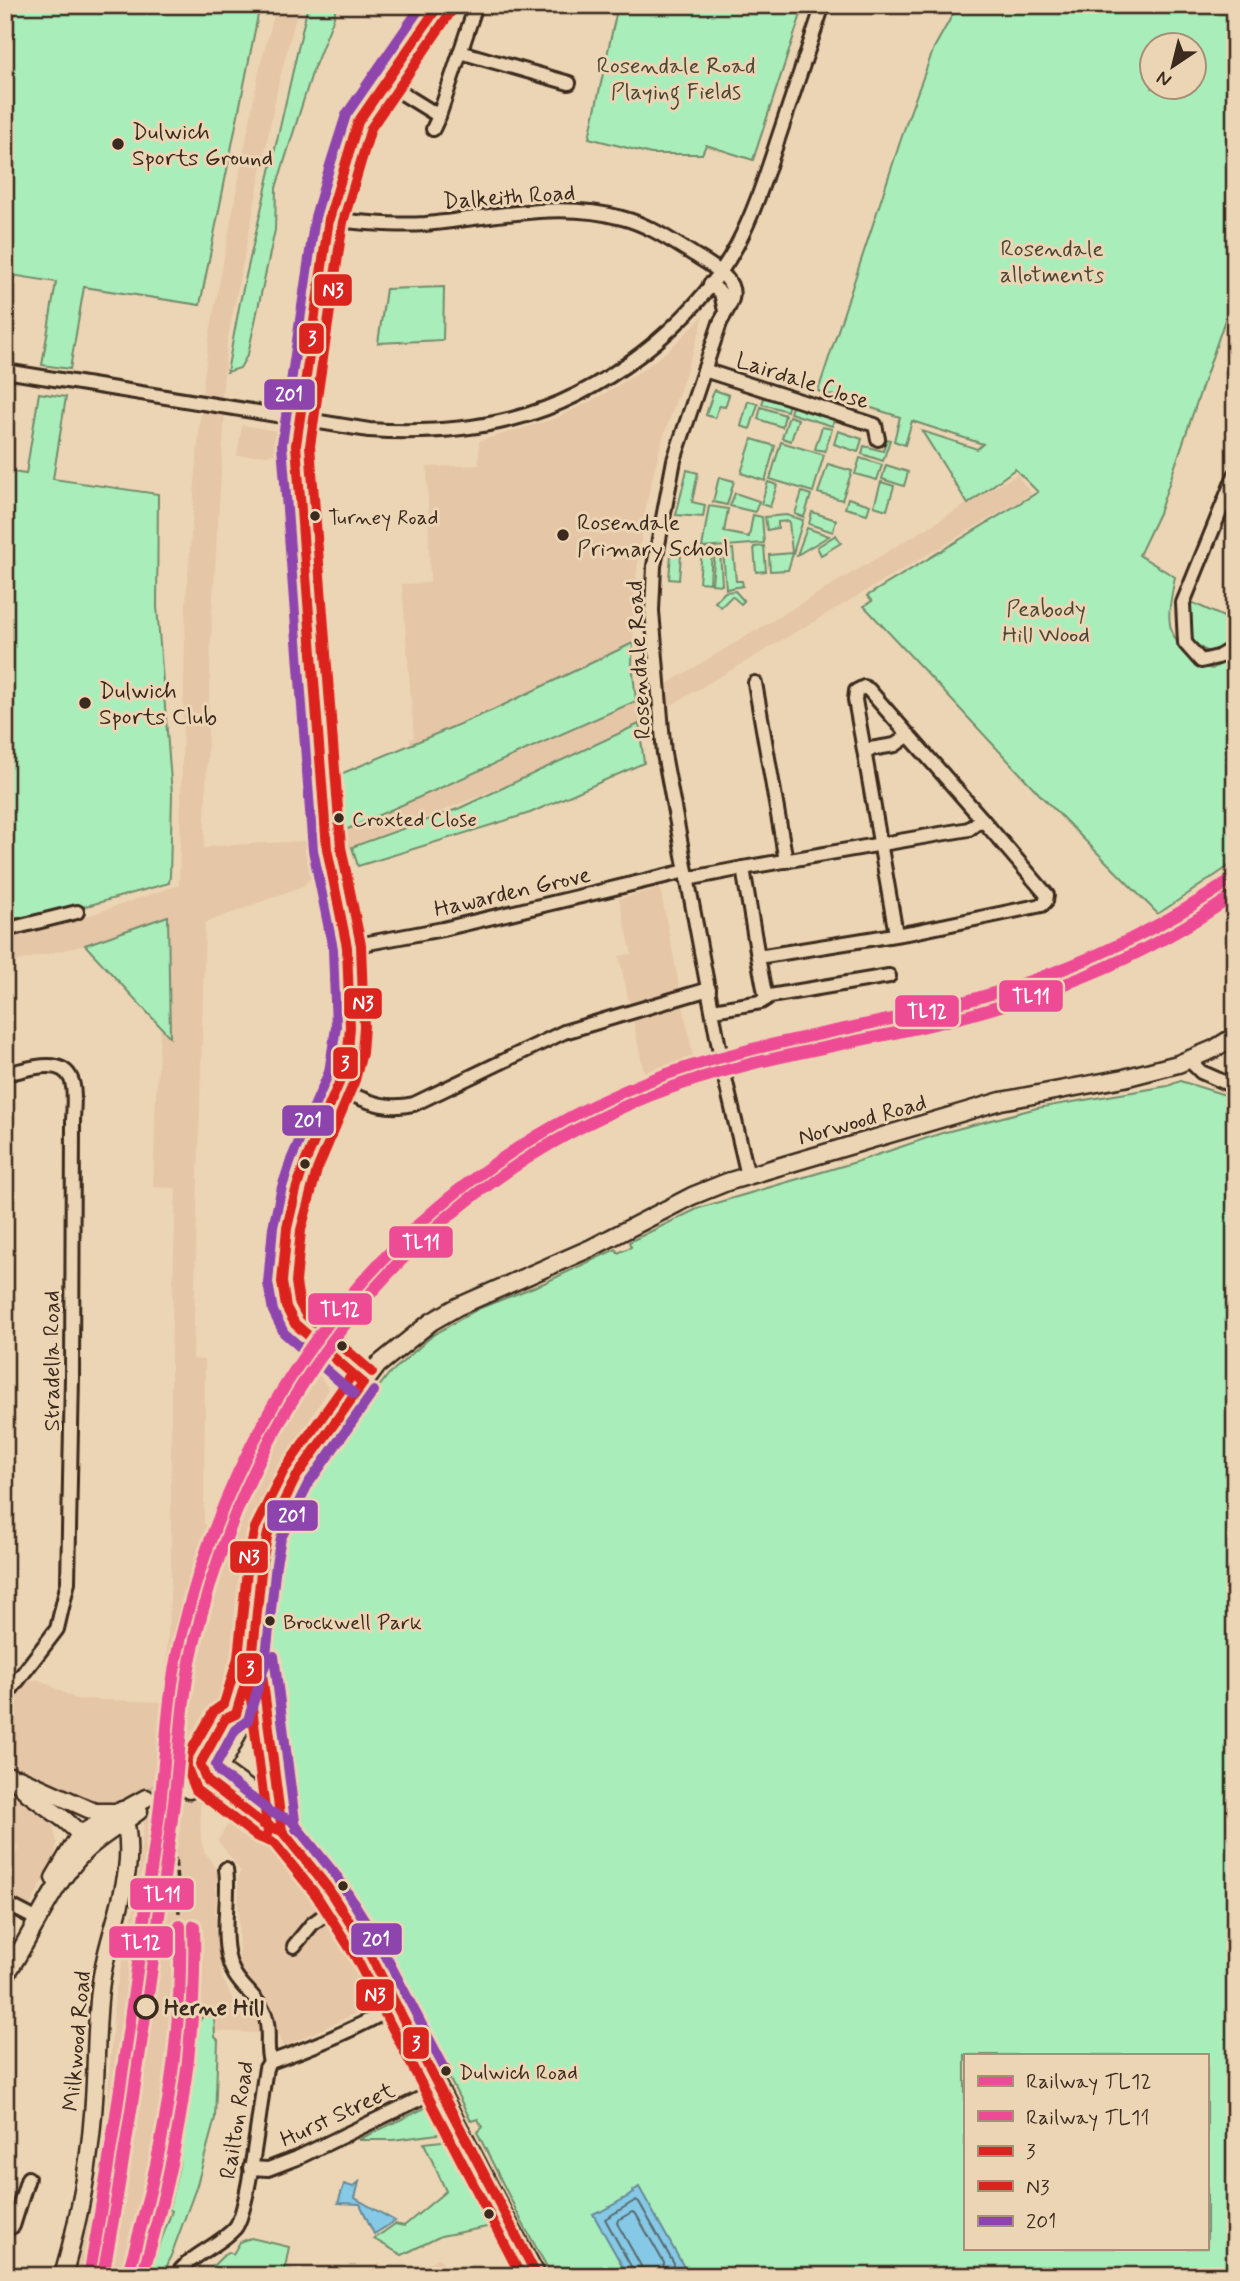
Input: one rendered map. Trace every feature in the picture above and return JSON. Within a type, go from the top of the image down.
[{"type":"main road","points":[[363,1382],[295,1324],[286,1307],[282,1282],[287,1228],[296,1190],[338,1089],[349,1039],[347,947],[327,849],[297,476],[298,420],[329,219],[358,122],[439,5]]},
{"type":"main road","name":"Norwood Road","points":[[207,1781],[219,1768],[240,1728],[236,1714],[250,1674],[263,1553],[276,1515],[311,1454],[363,1382],[401,1345],[438,1317],[591,1248],[692,1196],[748,1176],[1001,1101],[1124,1078],[1189,1060],[1235,1036]]},
{"type":"main road","points":[[254,1643],[263,1669],[282,1831]]},
{"type":"main road","name":"Norwood Road","points":[[195,1768],[225,1719],[236,1714]]},
{"type":"main road","points":[[195,1768],[207,1781],[263,1824],[282,1831]]},
{"type":"main road","points":[[195,1768],[219,1768],[247,1788],[270,1811],[338,1905],[367,1949],[537,2276]]},
{"type":"main road","points":[[8,1774],[95,1812],[131,1811]]},
{"type":"main road","points":[[8,1774],[88,1840],[131,1811]]},
{"type":"main road","points":[[189,1790],[207,1781]]},
{"type":"main road","points":[[5,1976],[39,1914],[84,1851],[131,1811]]},
{"type":"main road","name":"Milkwood Road","points":[[63,2276],[79,2211],[90,2148],[102,1979],[122,1899],[131,1811]]},
{"type":"main road","points":[[39,1914],[75,1830]]},
{"type":"street","points":[[433,130],[476,5]]},
{"type":"street","points":[[5,371],[369,430],[430,431],[512,419],[545,409],[599,381],[650,347],[678,322],[719,272],[737,245],[763,184],[823,5]]},
{"type":"street","points":[[460,52],[569,83]]},
{"type":"street","points":[[384,82],[439,116]]},
{"type":"street","name":"Dalkeith Road","points":[[329,219],[396,225],[544,210],[586,211],[619,216],[653,229],[719,272]]},
{"type":"street","name":"Rosendale Road","points":[[719,272],[729,281],[733,295],[704,370],[674,460],[664,500],[653,582],[654,646],[664,754],[748,1176]]},
{"type":"street","points":[[709,284],[720,293],[725,311]]},
{"type":"street","name":"Lairdale Close","points":[[704,370],[875,425],[878,439]]},
{"type":"street","points":[[1235,475],[1182,603],[1185,643],[1201,661],[1218,657],[1235,647]]},
{"type":"street","points":[[755,683],[786,861]]},
{"type":"street","points":[[758,957],[896,934],[1042,905],[1046,901],[1046,892],[869,690],[861,688],[856,691],[854,697],[896,934]]},
{"type":"street","points":[[864,750],[895,745],[909,736]]},
{"type":"street","name":"Hawarden Grove","points":[[347,947],[443,929],[686,875],[968,830],[982,819]]},
{"type":"street","points":[[743,868],[766,999]]},
{"type":"street","points":[[5,930],[77,912]]},
{"type":"street","points":[[713,1010],[761,1002],[770,996],[889,976]]},
{"type":"street","points":[[338,1089],[380,1106],[396,1108],[414,1104],[564,1032],[709,989]]},
{"type":"street","points":[[1189,1060],[1201,1072],[1235,1087]]},
{"type":"street","name":"Stradella Road","points":[[5,1074],[49,1066],[68,1074],[73,1082],[68,1582],[57,1629],[5,1697]]},
{"type":"street","name":"Railton Road","points":[[176,2276],[188,2262],[226,2237],[239,2221],[265,2068],[270,2062],[266,2051],[268,2026],[263,2011],[238,1982],[229,1963],[226,1942],[226,1869]]},
{"type":"street","points":[[5,1903],[39,1914]]},
{"type":"street","points":[[294,1946],[312,1924],[338,1905]]},
{"type":"street","points":[[270,2062],[322,2042],[397,2005]]},
{"type":"street","name":"Hurst Street","points":[[250,2168],[268,2169],[297,2158],[440,2089]]},
{"type":"street","points":[[5,2230],[12,2226],[28,2178]]},
{"type":"shaded area","points":[[277,5],[299,5],[279,81],[227,342],[221,405],[201,400],[210,332],[260,66]]},
{"type":"shaded area","name":"Rosendale Primary School","points":[[703,316],[661,444],[647,500],[637,571],[633,643],[411,746],[410,739],[414,737],[402,584],[430,583],[427,467],[479,465],[479,441],[557,418],[602,395],[644,369],[671,348]]},
{"type":"shaded area","points":[[201,405],[225,410],[212,614],[204,849],[214,846],[321,840],[505,761],[650,694],[1017,474],[1031,494],[622,734],[511,783],[333,855],[303,886],[205,923],[193,1359],[205,1360],[204,1524],[213,1526],[238,1453],[312,1334],[322,1346],[313,1360],[317,1365],[315,1369],[329,1389],[281,1465],[263,1500],[248,1550],[233,1657],[220,1695],[195,1747],[160,1773],[171,1581],[171,1357],[176,1188],[153,1187],[168,917],[85,945],[5,964],[5,935],[84,917],[179,885],[186,602]]},
{"type":"shaded area","points":[[242,425],[282,432],[280,454],[237,456]]},
{"type":"shaded area","points":[[660,888],[693,1057],[644,1072],[619,956],[632,954],[619,899]]},
{"type":"shaded area","points":[[29,1680],[40,1680],[76,1699],[162,1702],[158,1788],[120,1806],[103,1808],[43,1784],[5,1760],[5,1706]]},
{"type":"shaded area","points":[[5,1790],[52,1823],[57,1843],[53,1863],[29,1908],[5,1895],[5,1877],[19,1847],[5,1837]]},
{"type":"shaded area","points":[[188,1793],[198,1797],[200,1802],[201,1840],[204,1851],[217,1871],[215,1928],[222,1977],[233,2000],[270,2003],[260,1989],[247,1981],[239,1965],[238,1879],[241,1872],[218,1840],[232,1818],[236,1818],[296,1872],[319,1909],[329,1918],[347,1944],[379,2001],[283,2047],[278,2034],[213,2031],[194,2143],[147,2276],[75,2276],[100,2173],[115,1993],[136,1899],[144,1819],[188,1799]]},
{"type":"shaded area","points":[[440,2258],[448,2276],[389,2276],[410,2266],[413,2271]]},
{"type":"green space","name":"Dulwich Sports Ground","points":[[5,5],[260,5],[200,305],[84,287],[70,369],[42,365],[56,282],[5,274]]},
{"type":"green space","points":[[308,5],[336,5],[276,188],[275,230],[248,354],[240,368],[227,372],[240,302]]},
{"type":"green space","name":"Rosendale Road Playing Fields","points":[[618,5],[804,5],[753,160],[706,145],[702,154],[651,154],[589,138]]},
{"type":"green space","name":"Rosendale allotments","points":[[958,5],[1235,5],[1235,290],[1159,513],[1139,555],[1175,577],[1170,604],[1170,624],[1177,642],[1194,664],[1212,669],[1235,656],[1235,862],[1158,914],[1043,798],[864,606],[872,601],[867,596],[1038,492],[1015,469],[968,504],[922,431],[977,449],[983,444],[912,421],[905,445],[894,441],[900,417],[818,391],[908,118],[934,48]]},
{"type":"green space","points":[[444,287],[443,340],[378,343],[386,289]]},
{"type":"green space","points":[[714,390],[729,395],[725,407],[719,406],[715,418],[706,415]]},
{"type":"green space","name":"Dulwich Sports Club","points":[[39,393],[66,397],[53,479],[158,494],[157,607],[172,794],[170,876],[169,883],[90,905],[5,920],[5,471],[26,474]]},
{"type":"green space","points":[[765,395],[789,403],[787,411],[762,404]]},
{"type":"green space","points":[[748,401],[758,404],[750,429],[741,426]]},
{"type":"green space","points":[[793,404],[835,417],[832,426],[790,413]]},
{"type":"green space","points":[[761,407],[785,415],[782,427],[758,419]]},
{"type":"green space","points":[[789,416],[798,419],[791,441],[782,438]]},
{"type":"green space","points":[[822,427],[832,429],[825,451],[815,449]]},
{"type":"green space","points":[[838,431],[862,439],[858,452],[834,444]]},
{"type":"green space","points":[[752,439],[775,446],[765,481],[741,473]]},
{"type":"green space","points":[[887,439],[890,440],[883,461],[862,454],[864,446],[883,451]]},
{"type":"green space","points":[[781,442],[824,455],[813,492],[770,479]]},
{"type":"green space","points":[[860,458],[882,465],[877,480],[855,474]]},
{"type":"green space","points":[[828,464],[852,471],[842,500],[818,493]]},
{"type":"green space","points":[[886,465],[908,472],[904,486],[882,479]]},
{"type":"green space","points":[[687,470],[698,473],[692,502],[705,505],[703,517],[676,515]]},
{"type":"green space","points":[[719,477],[734,481],[727,505],[713,502]]},
{"type":"green space","points":[[768,482],[777,485],[770,507],[761,504]]},
{"type":"green space","points":[[881,482],[894,486],[887,510],[874,506]]},
{"type":"green space","points":[[802,492],[811,495],[804,517],[795,514]]},
{"type":"green space","points":[[735,493],[759,501],[755,512],[730,506]]},
{"type":"green space","points":[[848,498],[870,505],[867,514],[845,508]]},
{"type":"green space","points":[[709,506],[728,509],[724,532],[749,537],[753,515],[762,517],[764,543],[702,548]]},
{"type":"green space","points":[[812,512],[836,520],[833,532],[809,524]]},
{"type":"green space","points":[[786,515],[803,520],[788,570],[770,571],[769,555],[792,553],[789,521],[778,522],[778,528],[767,530],[765,517]]},
{"type":"green space","points":[[807,528],[829,536],[797,555]]},
{"type":"green space","points":[[836,535],[841,543],[821,555],[817,547]]},
{"type":"green space","points":[[764,546],[766,571],[756,572],[754,547]]},
{"type":"green space","points":[[733,549],[736,581],[742,581],[743,586],[726,589],[723,550]]},
{"type":"green space","points":[[712,550],[710,583],[699,582],[702,551]]},
{"type":"green space","points":[[715,550],[720,550],[722,585],[712,584]]},
{"type":"green space","points":[[671,554],[681,555],[679,580],[669,579]]},
{"type":"green space","points":[[735,591],[744,601],[741,604],[732,596],[721,607],[715,602],[725,592]]},
{"type":"green space","points":[[1191,602],[1226,618],[1232,636],[1230,644],[1215,654],[1193,641],[1187,628]]},
{"type":"green space","points":[[633,643],[636,701],[341,832],[336,776],[493,710]]},
{"type":"green space","points":[[639,724],[644,763],[530,813],[358,866],[352,847],[460,808]]},
{"type":"green space","points":[[168,916],[170,1037],[85,945]]},
{"type":"green space","name":"Brockwell Park","points":[[1180,1081],[1235,1098],[1235,2276],[552,2276],[477,2132],[482,2127],[478,2119],[471,2121],[405,1991],[340,1875],[291,1813],[282,1767],[286,1765],[281,1724],[277,1724],[272,1644],[281,1546],[286,1527],[327,1455],[388,1375],[433,1335],[478,1309],[544,1283],[616,1249],[618,1253],[631,1247],[629,1242],[699,1208],[856,1162],[942,1133],[1037,1108],[1168,1086]]},
{"type":"green space","points":[[203,2016],[214,2016],[215,2037],[218,2040],[215,2118],[197,2185],[166,2269],[158,2276],[148,2276],[172,2211],[169,2209],[179,2166],[189,2063],[197,2026]]},
{"type":"green space","points":[[431,2105],[446,2133],[393,2140],[358,2140]]},
{"type":"green space","points":[[450,2140],[492,2226],[441,2236],[402,2255],[374,2239],[395,2224],[404,2226],[446,2191],[424,2143]]},
{"type":"green space","points":[[251,2238],[289,2247],[284,2273],[288,2276],[206,2276],[224,2256],[229,2252],[233,2254],[240,2242]]},
{"type":"water","points":[[359,2182],[355,2198],[395,2221],[374,2234],[360,2204],[338,2203],[344,2184],[353,2187]]},
{"type":"water","points":[[639,2187],[685,2269],[673,2276],[628,2276],[593,2214],[634,2193]]},
{"type":"tunnel","points":[[146,1798],[189,1771]]},
{"type":"railway","points":[[176,1730],[193,1624]]},
{"type":"railway","points":[[173,1828],[180,1926]]},
{"type":"rail line","name":"TL12","points":[[89,2276],[134,1993],[158,1822],[172,1686],[180,1641],[207,1548],[244,1461],[289,1380],[343,1305],[405,1237],[476,1177],[556,1125],[643,1083],[710,1060],[919,1013],[1044,976],[1123,943],[1199,901],[1235,877]]},
{"type":"rail line","name":"TL11","points":[[103,2276],[149,1990],[175,1797],[185,1690],[193,1648],[219,1557],[255,1470],[299,1389],[352,1315],[414,1248],[484,1188],[563,1137],[649,1096],[715,1073],[964,1017],[1045,991],[1085,976],[1162,940],[1235,894]]},
{"type":"rail line","name":"TL12","points":[[127,2276],[150,2189],[168,2103],[178,2016],[180,1926]]},
{"type":"rail line","name":"TL11","points":[[142,2276],[175,2146],[182,2103],[192,2016],[194,1926]]},
{"type":"transit line","name":"201","points":[[354,1394],[284,1333],[273,1311],[268,1283],[273,1227],[282,1187],[329,1072],[336,1027],[333,949],[313,850],[282,444],[315,217],[331,162],[346,115],[422,5]]},
{"type":"transit line","name":"3","points":[[363,1383],[295,1324],[286,1307],[282,1282],[287,1228],[296,1190],[342,1076],[350,1027],[347,947],[327,849],[296,445],[329,219],[358,122],[439,5]]},
{"type":"transit line","name":"N3","points":[[372,1372],[306,1315],[299,1302],[296,1282],[301,1230],[317,1170],[355,1080],[362,1053],[364,1026],[361,945],[341,847],[310,446],[343,222],[371,128],[450,13]]},
{"type":"transit line","name":"N3","points":[[352,1375],[284,1470],[255,1528],[248,1561],[238,1658],[224,1704],[214,1711],[187,1758],[187,1768],[196,1790],[256,1836],[274,1843],[316,1895],[355,1956],[521,2276]]},
{"type":"transit line","name":"3","points":[[363,1383],[296,1477],[268,1533],[262,1562],[252,1661],[236,1714],[225,1719],[200,1764],[207,1781],[263,1824],[282,1831],[327,1887],[367,1949],[537,2276]]},
{"type":"transit line","name":"201","points":[[374,1391],[308,1484],[281,1538],[265,1665],[248,1720],[235,1730],[216,1765],[219,1772],[270,1812],[291,1820],[338,1878],[379,1943],[446,2071]]},
{"type":"transit line","name":"201","points":[[274,1656],[296,1829]]},
{"type":"transit line","name":"3","points":[[260,1658],[282,1831]]},
{"type":"transit line","name":"N3","points":[[246,1660],[268,1833]]},
{"type":"place","name":"Dulwich Sports Ground","points":[[118,144]]},
{"type":"place","name":"Turney Road","points":[[315,516]]},
{"type":"place","name":"Rosendale Primary School","points":[[563,535]]},
{"type":"place","name":"Dulwich Sports Club","points":[[85,703]]},
{"type":"place","name":"Croxted Close","points":[[339,818]]},
{"type":"place","name":"Brockwell Park","points":[[270,1621]]},
{"type":"place","name":"Herne Hill","points":[[146,2007]]},
{"type":"place","name":"Dulwich Road","points":[[446,2071]]},
{"type":"park label","name":"Peabody Hill Wood","points":[[1046,621]]}]
